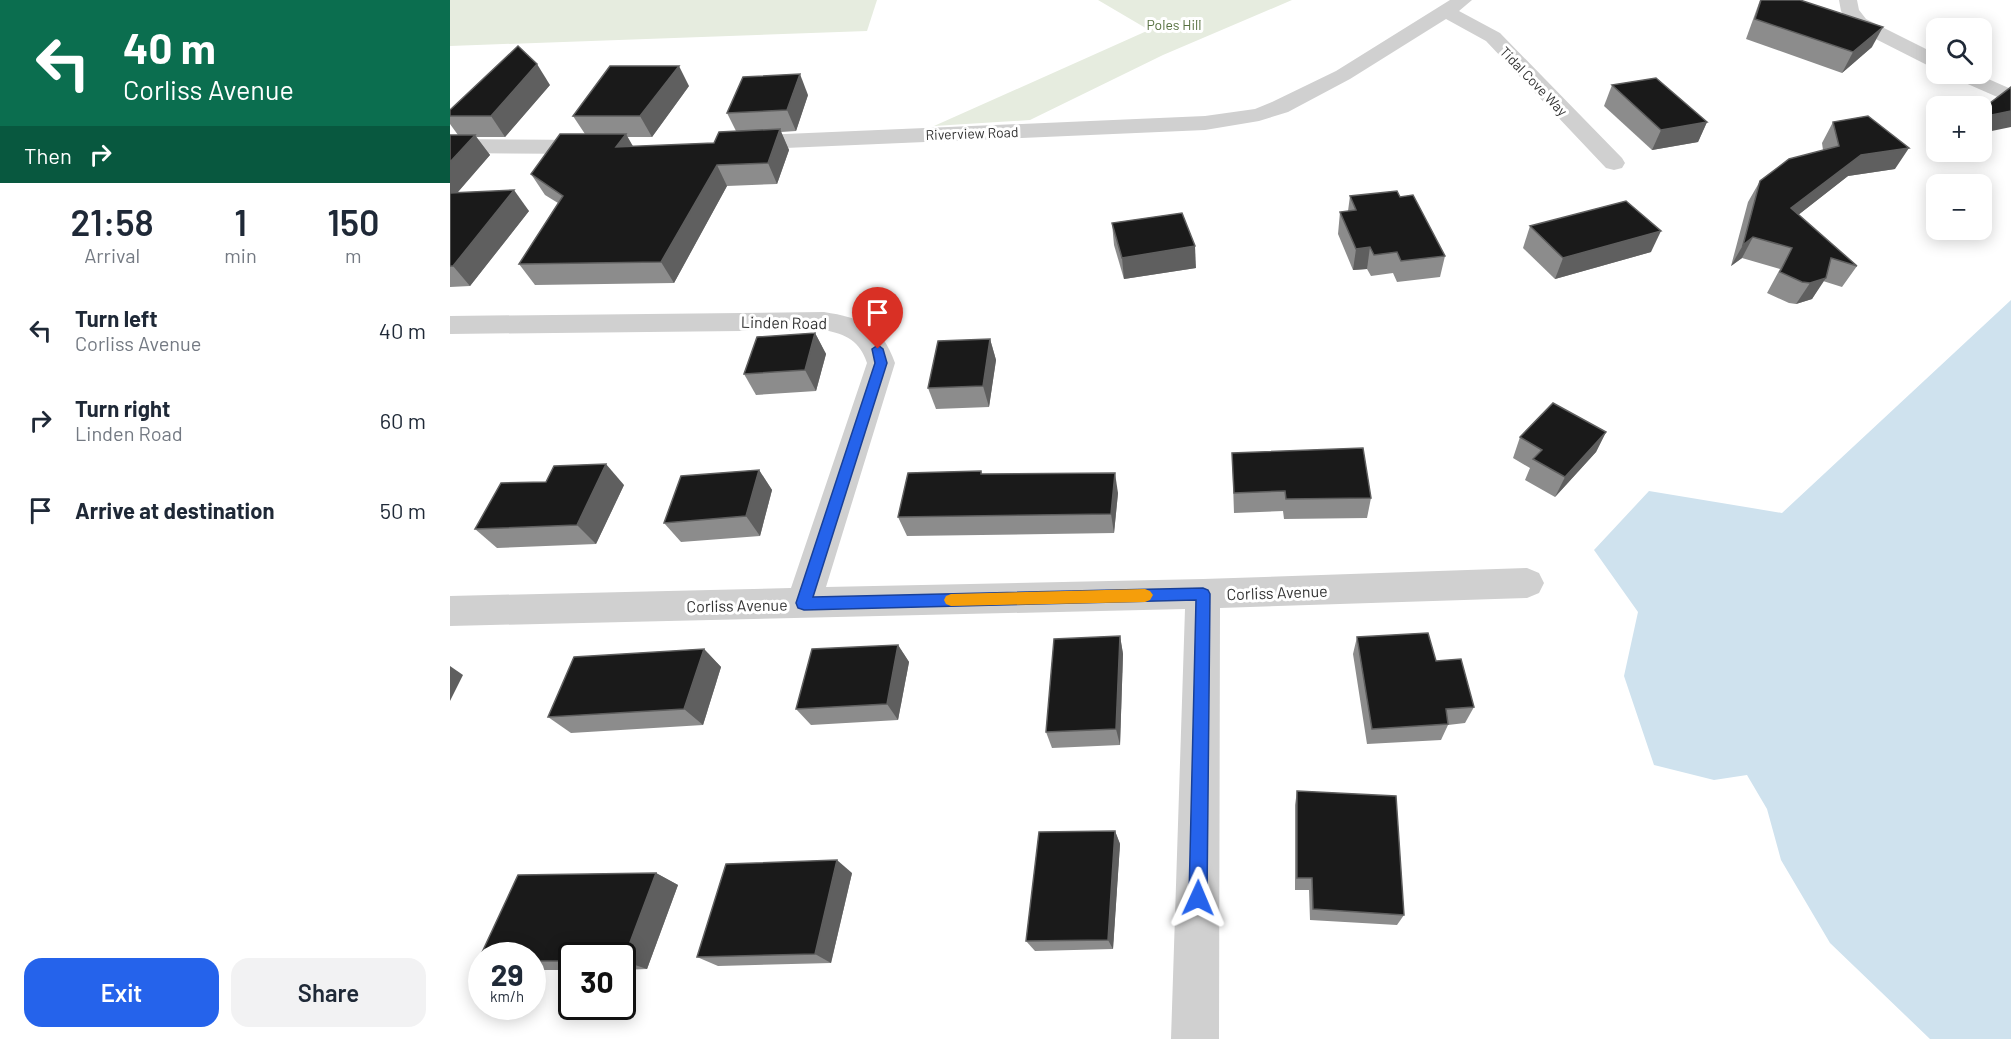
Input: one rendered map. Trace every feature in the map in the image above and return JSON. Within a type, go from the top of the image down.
[{"type":"street","points":[[1848,0],[1850,11],[1859,23],[1926,57]]},
{"type":"street","name":"Riverview Road","points":[[725,144],[1234,120],[1280,107],[1323,86],[1454,5]]},
{"type":"street","name":"Tidal Cove Way","points":[[1454,5],[1492,38],[1614,163]]},
{"type":"street","points":[[1983,84],[2011,97]]},
{"type":"street","points":[[450,146],[621,147]]},
{"type":"street","name":"Linden Road","points":[[450,325],[824,321],[851,324],[878,349],[881,363],[804,603]]},
{"type":"street","name":"Corliss Avenue","points":[[450,611],[1203,594],[1527,583]]},
{"type":"street","points":[[1195,1039],[1203,594]]},
{"type":"green space","points":[[450,0],[877,0],[867,31],[450,46]]},
{"type":"green space","name":"Poles Hill","points":[[1098,0],[1292,0],[1163,55],[1030,120],[934,126],[1149,30]]},
{"type":"water","points":[[2011,300],[2011,1039],[1930,1039],[1830,943],[1781,860],[1767,809],[1747,775],[1714,780],[1654,765],[1624,676],[1638,612],[1594,550],[1649,491],[1782,513]]},
{"type":"building","points":[[1761,0],[1800,0],[1883,27],[1853,52],[1755,19]]},
{"type":"building","points":[[518,46],[537,64],[491,116],[450,116],[450,110]]},
{"type":"building","points":[[610,66],[679,66],[640,116],[573,116]]},
{"type":"building","points":[[800,74],[787,110],[727,113],[743,77]]},
{"type":"building","points":[[1656,78],[1707,122],[1661,130],[1612,85]]},
{"type":"building","points":[[2011,87],[2011,111],[1992,115],[1992,101]]},
{"type":"building","points":[[1868,116],[1909,148],[1861,155],[1791,208],[1857,266],[1831,258],[1826,278],[1810,283],[1802,282],[1780,272],[1792,248],[1753,237],[1743,245],[1760,181],[1789,159],[1839,146],[1833,122]]},
{"type":"building","points":[[780,129],[768,163],[717,165],[661,262],[519,264],[563,196],[531,174],[560,134],[626,134],[616,147],[714,143],[719,132]]},
{"type":"building","points":[[450,135],[475,135],[450,162]]},
{"type":"building","points":[[514,190],[453,266],[450,266],[450,193]]},
{"type":"building","points":[[1397,191],[1400,197],[1413,195],[1445,256],[1401,261],[1397,252],[1374,255],[1370,247],[1356,249],[1340,212],[1356,210],[1350,196]]},
{"type":"building","points":[[1626,201],[1661,231],[1563,258],[1530,226]]},
{"type":"building","points":[[1182,213],[1195,246],[1122,258],[1112,223]]},
{"type":"building","points":[[815,333],[805,370],[744,374],[757,337]]},
{"type":"building","points":[[990,339],[983,386],[928,388],[938,341]]},
{"type":"building","points":[[1553,403],[1606,432],[1565,477],[1533,459],[1542,450],[1520,437]]},
{"type":"building","points":[[1363,448],[1371,498],[1286,499],[1285,491],[1234,493],[1232,453]]},
{"type":"building","points":[[606,464],[577,525],[475,529],[501,483],[546,482],[554,466]]},
{"type":"building","points":[[759,470],[746,516],[664,523],[681,476]]},
{"type":"building","points":[[981,471],[981,474],[1115,473],[1111,514],[898,517],[908,473]]},
{"type":"building","points":[[1428,633],[1436,661],[1461,659],[1474,707],[1446,709],[1448,724],[1372,729],[1357,637]]},
{"type":"building","points":[[1120,636],[1116,729],[1046,732],[1054,639]]},
{"type":"building","points":[[898,645],[887,704],[796,709],[812,649]]},
{"type":"building","points":[[704,649],[684,709],[548,717],[574,657]]},
{"type":"building","points":[[1297,791],[1396,796],[1404,915],[1313,909],[1312,878],[1297,878]]},
{"type":"building","points":[[1115,831],[1108,940],[1026,941],[1039,832]]},
{"type":"building","points":[[837,860],[815,954],[697,957],[726,864]]},
{"type":"building","points":[[656,873],[630,942],[558,942],[558,961],[546,961],[546,942],[487,942],[518,875]]},
{"type":"slow traffic","points":[[951,600],[1145,595]]},
{"type":"route","points":[[878,349],[881,363],[804,603],[1203,594],[1198,898]]}]
